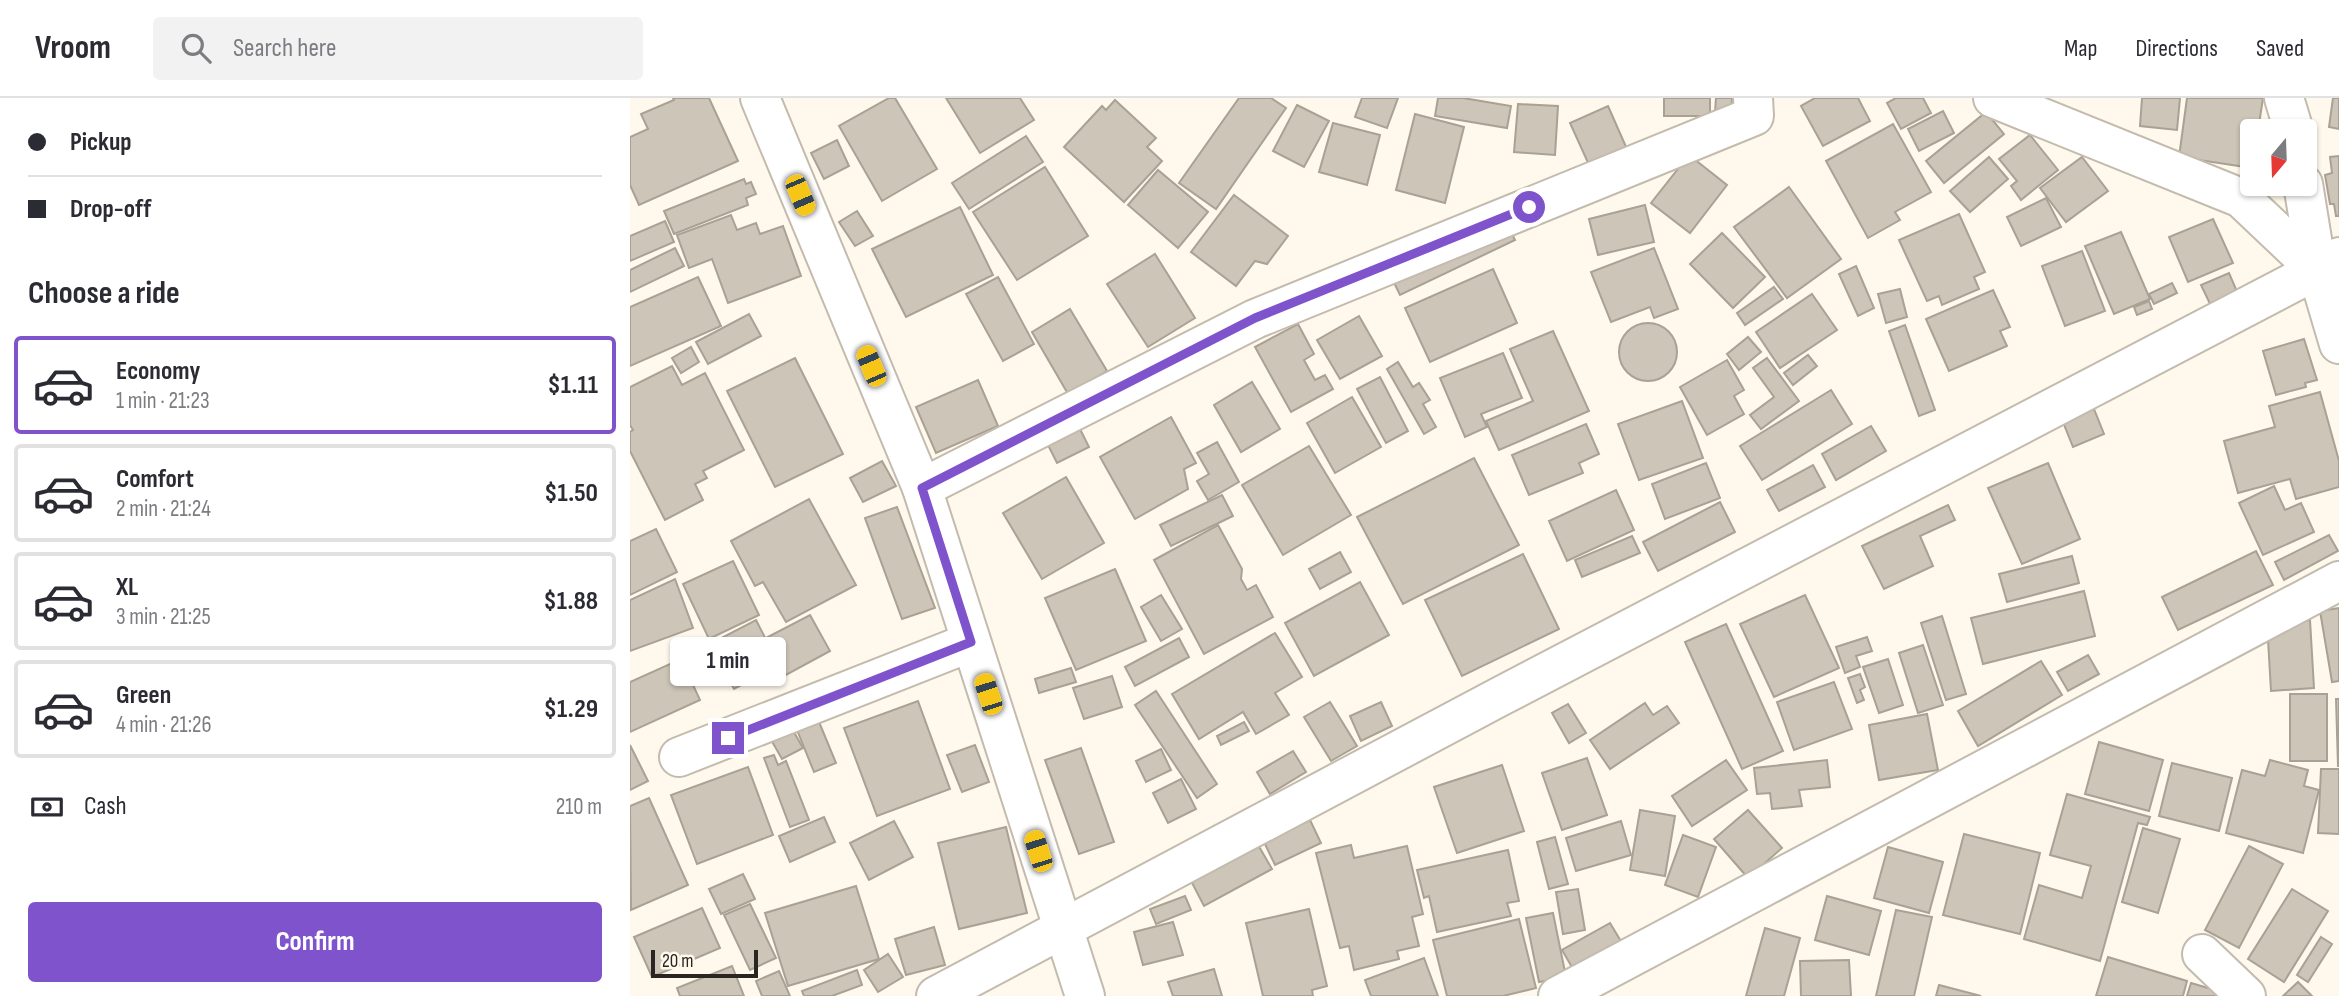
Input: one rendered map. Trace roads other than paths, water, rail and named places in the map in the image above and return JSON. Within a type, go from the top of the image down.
[{"type":"street","points":[[760,98],[922,488],[1084,996]]},
{"type":"street","points":[[922,488],[1255,318],[1754,116],[1752,98]]},
{"type":"street","points":[[1993,98],[2241,198],[2328,264]]},
{"type":"street","points":[[2284,98],[2290,119]]},
{"type":"street","points":[[2307,196],[2328,264],[2339,344]]},
{"type":"street","points":[[936,996],[1501,696],[2328,264]]},
{"type":"street","points":[[1558,996],[2339,582]]},
{"type":"street","points":[[679,757],[971,642]]},
{"type":"street","points":[[2202,954],[2246,996]]}]
